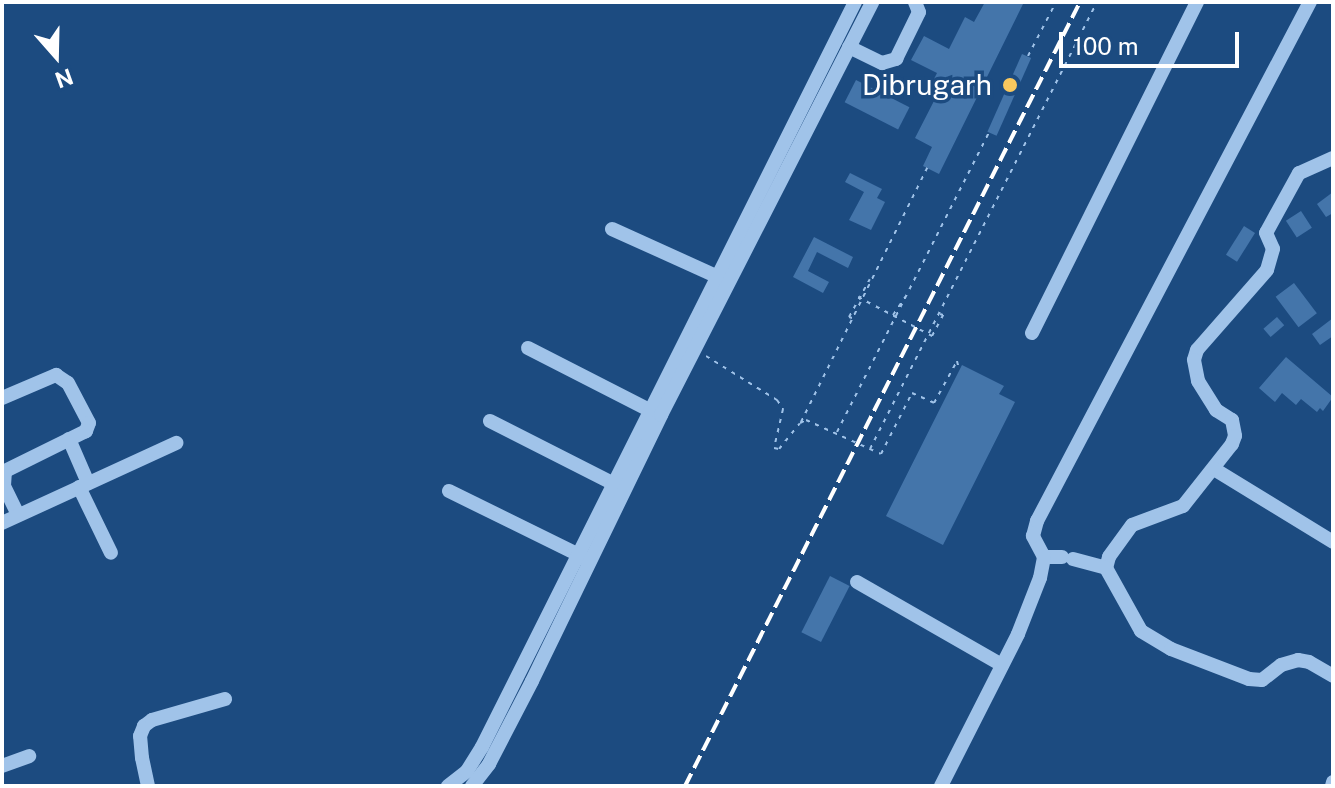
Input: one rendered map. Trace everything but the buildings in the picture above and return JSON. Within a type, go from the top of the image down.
[{"type":"street","points":[[472,786],[489,764],[585,558],[854,2]]},
{"type":"street","points":[[448,786],[467,771],[482,747],[585,558],[612,483],[694,350],[722,279],[872,2]]},
{"type":"street","points":[[849,47],[882,63],[896,59],[919,12],[915,2]]},
{"type":"street","points":[[1032,333],[1197,2]]},
{"type":"street","points":[[941,786],[1002,665],[1040,578],[1044,557],[1033,536],[1037,521],[1310,2]]},
{"type":"street","points":[[1331,163],[1299,173],[1266,233],[1273,249],[1267,270],[1197,350],[1194,360],[1198,381],[1216,410],[1232,420],[1235,436],[1214,469],[1183,506],[1132,525],[1109,557],[1106,568],[1141,631],[1171,649],[1249,679],[1262,680],[1281,665],[1298,660],[1309,662],[1333,676]]},
{"type":"street","points":[[612,229],[722,279]]},
{"type":"street","points":[[528,348],[655,414]]},
{"type":"street","points":[[2,398],[56,375],[63,377],[89,427],[5,471],[4,486],[18,515]]},
{"type":"street","points":[[490,421],[612,483]]},
{"type":"street","points":[[69,439],[111,553]]},
{"type":"street","points":[[2,523],[176,443]]},
{"type":"street","points":[[1214,469],[1333,542]]},
{"type":"street","points":[[449,491],[585,558]]},
{"type":"street","points":[[1044,557],[1067,558],[1106,568]]},
{"type":"street","points":[[857,582],[1002,665]]},
{"type":"street","points":[[148,786],[140,736],[144,726],[152,720],[225,699]]},
{"type":"street","points":[[2,766],[29,756]]},
{"type":"path","points":[[1028,56],[1056,2]]},
{"type":"path","points":[[870,449],[1097,2]]},
{"type":"path","points":[[837,433],[989,133]]},
{"type":"path","points":[[694,350],[777,400],[783,409],[774,448],[785,447],[800,423],[927,168]]},
{"type":"path","points":[[852,318],[849,317],[858,297],[868,278],[871,279]]},
{"type":"path","points":[[858,297],[932,336],[943,315],[939,314]]},
{"type":"path","points":[[893,315],[906,297]]},
{"type":"path","points":[[800,423],[813,421],[881,454],[912,393],[934,403],[957,361],[959,369]]},
{"type":"railway","points":[[685,786],[1080,2]]},
{"type":"place","name":"Dibrugarh","points":[[1010,85]]}]
